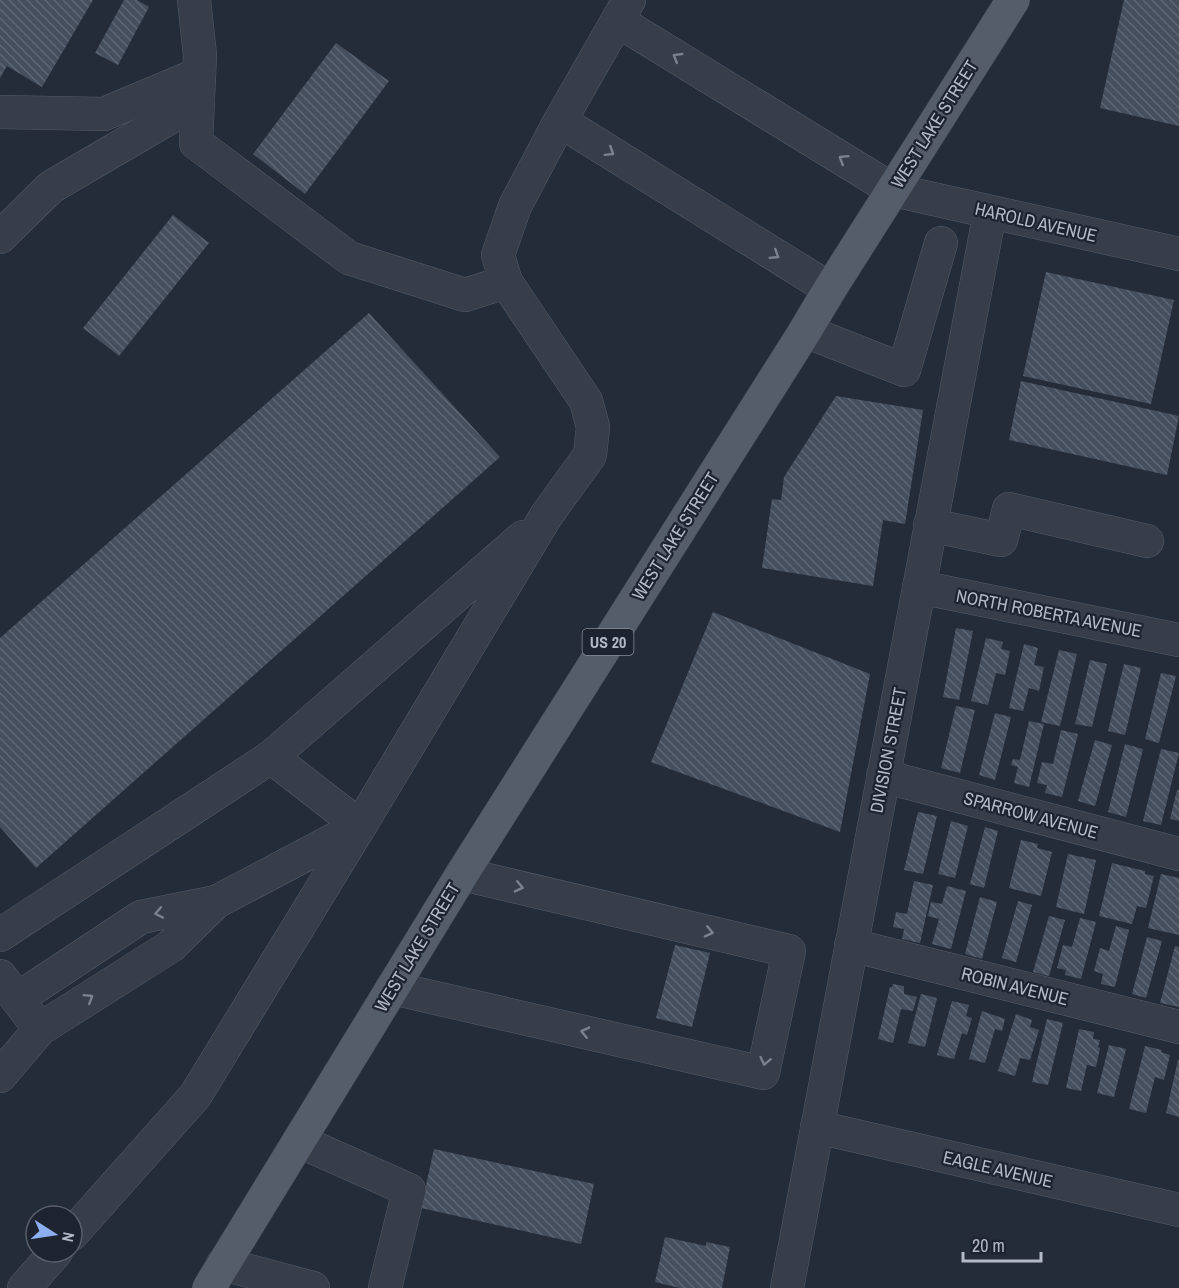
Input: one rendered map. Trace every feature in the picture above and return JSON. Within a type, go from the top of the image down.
[{"type":"main road","name":"WEST LAKE STREET","points":[[216,1276],[462,874],[1013,0]]},
{"type":"street","points":[[194,0],[200,55],[196,143],[349,258],[465,295],[507,282]]},
{"type":"street","points":[[84,1221],[195,1096],[546,516],[590,455],[593,427],[586,401],[507,282],[498,255],[515,206],[623,10]]},
{"type":"street","name":"HAROLD AVENUE","points":[[623,10],[893,190],[1179,254]]},
{"type":"street","points":[[0,112],[104,114],[198,87]]},
{"type":"street","points":[[0,237],[51,187],[198,87]]},
{"type":"street","points":[[560,121],[830,289]]},
{"type":"street","name":"DIVISION STREET","points":[[788,1288],[990,212]]},
{"type":"street","points":[[805,331],[904,370],[941,243]]},
{"type":"street","points":[[930,525],[1001,540],[1009,509],[1147,541]]},
{"type":"street","points":[[0,935],[271,757],[546,516]]},
{"type":"street","name":"NORTH ROBERTA AVENUE","points":[[919,587],[1179,640]]},
{"type":"street","points":[[271,757],[360,826]]},
{"type":"street","name":"SPARROW AVENUE","points":[[883,776],[1179,854]]},
{"type":"street","points":[[0,1076],[40,1029],[171,946],[216,902],[360,826]]},
{"type":"street","points":[[392,988],[763,1073],[789,951],[462,874]]},
{"type":"street","points":[[40,1029],[9,988],[141,916],[216,902]]},
{"type":"street","name":"ROBIN AVENUE","points":[[851,945],[1179,1027]]},
{"type":"street","name":"EAGLE AVENUE","points":[[817,1127],[1179,1210]]},
{"type":"street","points":[[299,1141],[410,1190],[385,1288]]},
{"type":"street","points":[[24,1288],[45,1264]]},
{"type":"street","points":[[216,1276],[313,1288]]},
{"type":"building","points":[[0,0],[93,0],[42,87],[7,66],[0,78]]},
{"type":"building","points":[[124,0],[137,0],[149,7],[118,65],[95,53]]},
{"type":"building","points":[[1124,0],[1179,0],[1179,126],[1100,108]]},
{"type":"building","points":[[336,43],[389,81],[305,194],[253,154]]},
{"type":"building","points":[[173,215],[209,243],[119,356],[83,328]]},
{"type":"building","points":[[1046,272],[1174,300],[1151,404],[1023,376]]},
{"type":"building","points":[[369,313],[500,457],[36,868],[0,827],[0,638]]},
{"type":"building","points":[[1021,381],[1179,416],[1167,475],[1009,440]]},
{"type":"building","points":[[836,396],[923,410],[905,524],[883,520],[873,586],[762,568],[772,499],[781,500],[784,477]]},
{"type":"building","points":[[713,612],[870,674],[840,832],[651,762]]},
{"type":"building","points":[[956,628],[973,631],[959,700],[943,697]]},
{"type":"building","points":[[986,638],[1003,642],[1001,649],[1010,651],[1005,675],[996,673],[988,705],[971,701]]},
{"type":"building","points":[[1024,644],[1038,648],[1034,665],[1044,667],[1039,691],[1029,688],[1023,711],[1009,708]]},
{"type":"building","points":[[1059,650],[1077,654],[1060,726],[1041,722]]},
{"type":"building","points":[[1090,660],[1107,664],[1092,727],[1075,724]]},
{"type":"building","points":[[1124,664],[1141,668],[1125,735],[1108,731]]},
{"type":"building","points":[[1161,673],[1176,676],[1159,743],[1145,739]]},
{"type":"building","points":[[956,706],[975,710],[960,773],[941,768]]},
{"type":"building","points":[[995,713],[1011,717],[995,780],[979,775]]},
{"type":"building","points":[[1029,721],[1044,724],[1029,787],[1014,783],[1018,767],[1011,765],[1013,759],[1020,760]]},
{"type":"building","points":[[1061,730],[1078,734],[1062,797],[1045,793],[1047,785],[1037,783],[1042,762],[1053,764]]},
{"type":"building","points":[[1095,740],[1112,745],[1095,806],[1078,801]]},
{"type":"building","points":[[1125,744],[1143,749],[1126,817],[1108,812]]},
{"type":"building","points":[[1161,749],[1179,753],[1161,825],[1143,821]]},
{"type":"building","points":[[1177,790],[1179,790],[1179,821],[1170,819]]},
{"type":"building","points":[[918,812],[937,816],[923,874],[904,870]]},
{"type":"building","points":[[951,821],[968,826],[955,878],[938,874]]},
{"type":"building","points":[[985,827],[998,831],[984,888],[970,884]]},
{"type":"building","points":[[1021,840],[1038,844],[1037,848],[1052,852],[1041,896],[1009,888]]},
{"type":"building","points":[[1068,854],[1096,860],[1084,914],[1056,907]]},
{"type":"building","points":[[1112,863],[1145,871],[1145,874],[1154,876],[1146,908],[1137,906],[1132,924],[1099,916]]},
{"type":"building","points":[[1161,874],[1179,878],[1179,935],[1148,928]]},
{"type":"building","points":[[914,881],[933,885],[920,943],[902,939],[904,929],[893,927],[896,912],[907,914]]},
{"type":"building","points":[[947,886],[966,891],[951,949],[932,944],[939,919],[928,916],[931,902],[942,904]]},
{"type":"building","points":[[980,897],[997,902],[982,959],[965,954]]},
{"type":"building","points":[[1018,901],[1032,905],[1016,962],[1002,958]]},
{"type":"building","points":[[1049,916],[1065,920],[1049,976],[1033,972]]},
{"type":"building","points":[[1080,918],[1096,922],[1081,979],[1065,975],[1066,970],[1057,968],[1063,945],[1072,947]]},
{"type":"building","points":[[1116,926],[1129,930],[1115,987],[1101,984],[1103,974],[1094,971],[1100,948],[1109,951]]},
{"type":"building","points":[[1147,937],[1162,941],[1146,998],[1132,994]]},
{"type":"building","points":[[675,945],[710,953],[692,1027],[656,1018]]},
{"type":"building","points":[[1175,946],[1179,947],[1179,1007],[1160,1003]]},
{"type":"building","points":[[893,984],[904,986],[904,994],[917,997],[913,1011],[901,1009],[893,1043],[878,1039],[890,987]]},
{"type":"building","points":[[921,994],[937,998],[925,1047],[908,1043]]},
{"type":"building","points":[[952,1001],[969,1005],[966,1016],[972,1018],[967,1035],[962,1033],[954,1059],[937,1055]]},
{"type":"building","points":[[982,1011],[1005,1019],[1002,1031],[995,1029],[985,1063],[969,1059]]},
{"type":"building","points":[[1016,1014],[1032,1020],[1030,1027],[1039,1030],[1030,1060],[1020,1058],[1015,1076],[998,1071]]},
{"type":"building","points":[[1047,1019],[1063,1023],[1048,1085],[1032,1082]]},
{"type":"building","points":[[1079,1029],[1094,1032],[1093,1039],[1100,1040],[1096,1067],[1087,1065],[1081,1091],[1066,1088]]},
{"type":"building","points":[[1109,1045],[1126,1049],[1114,1097],[1097,1093]]},
{"type":"building","points":[[1145,1046],[1162,1050],[1161,1052],[1170,1055],[1164,1080],[1155,1077],[1146,1113],[1129,1109]]},
{"type":"building","points":[[1179,1060],[1179,1117],[1166,1113]]},
{"type":"building","points":[[434,1149],[594,1184],[581,1244],[421,1208]]},
{"type":"building","points":[[665,1237],[706,1246],[706,1242],[730,1247],[722,1288],[680,1288],[655,1282]]}]
